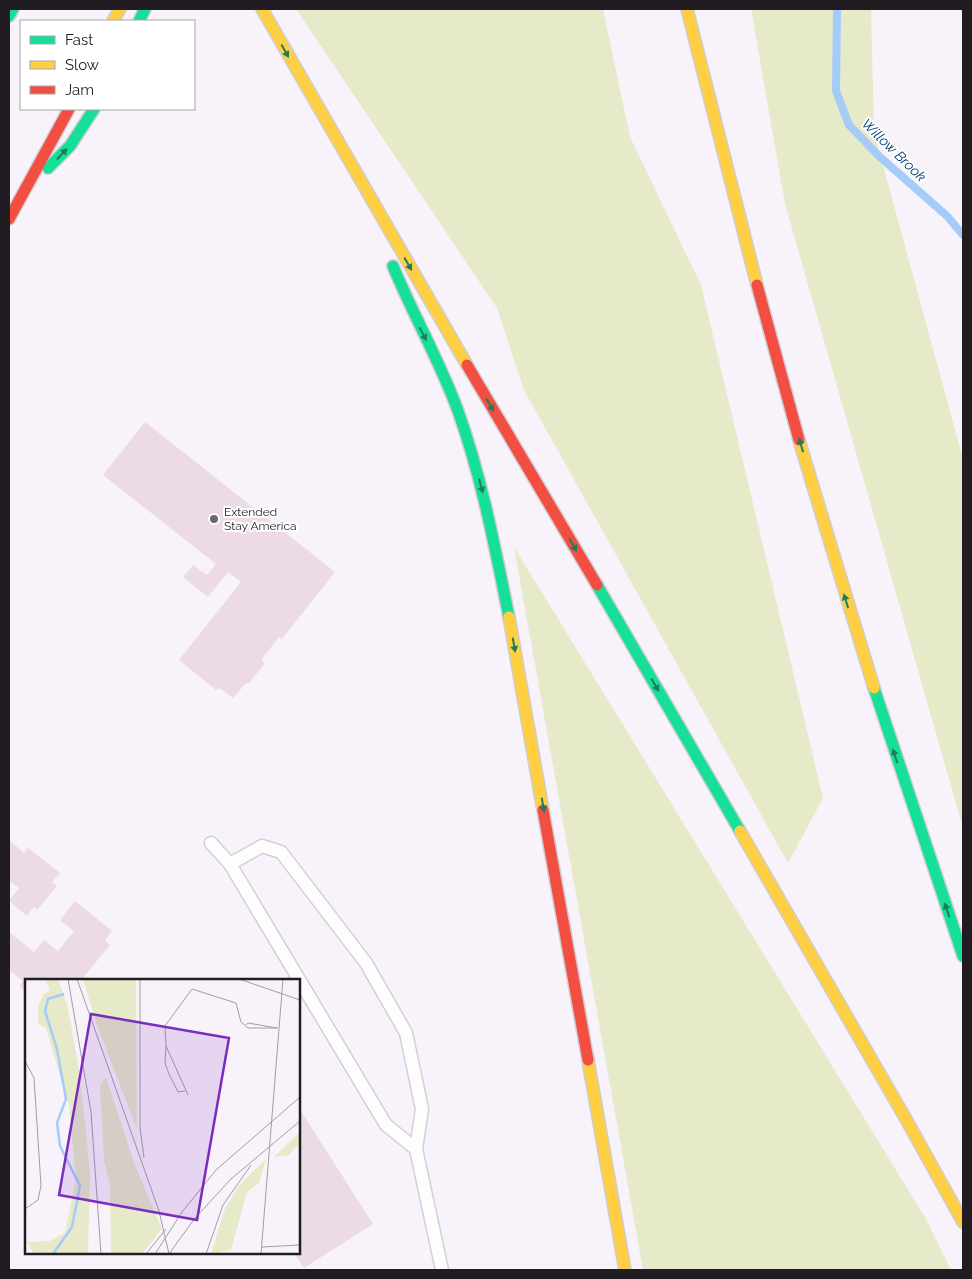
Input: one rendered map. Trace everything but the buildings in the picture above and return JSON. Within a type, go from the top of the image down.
[{"type":"highway","points":[[9,16],[13,9]]},
{"type":"highway","points":[[262,9],[375,207],[705,770],[963,1222]]},
{"type":"highway","points":[[687,9],[749,253],[823,522],[898,764],[963,956]]},
{"type":"highway","points":[[9,219],[68,110]]},
{"type":"highway","points":[[26,188],[70,146],[93,110]]},
{"type":"highway","points":[[375,207],[402,291],[458,411],[489,516],[511,629],[625,1270]]},
{"type":"lane","points":[[211,843],[230,864],[299,979]]},
{"type":"lane","points":[[230,864],[262,846],[281,852],[366,963],[406,1033],[422,1109],[416,1149],[442,1270]]},
{"type":"lane","points":[[300,981],[386,1125],[416,1149]]},
{"type":"green space","points":[[296,9],[603,9],[630,137],[701,285],[823,798],[788,863],[524,390],[497,308]]},
{"type":"green space","points":[[751,9],[871,9],[874,132],[963,459],[963,828],[785,204]]},
{"type":"green space","points":[[514,547],[926,1219],[951,1270],[643,1270]]},
{"type":"waterway","name":"Willow Brook","points":[[837,9],[836,91],[849,125],[880,157],[947,216],[963,235]]},
{"type":"traffic: fast","points":[[9,16],[13,9]]},
{"type":"traffic: fast","points":[[140,20],[145,9]]},
{"type":"traffic: fast","points":[[48,168],[70,146],[93,110]]},
{"type":"traffic: fast","points":[[393,266],[443,374],[467,436],[487,513],[509,617]]},
{"type":"traffic: fast","points":[[597,585],[740,831]]},
{"type":"traffic: fast","points":[[874,688],[963,956]]},
{"type":"traffic: slow","points":[[114,20],[120,9]]},
{"type":"traffic: slow","points":[[262,9],[467,365]]},
{"type":"traffic: slow","points":[[687,9],[757,285]]},
{"type":"traffic: slow","points":[[799,440],[874,688]]},
{"type":"traffic: slow","points":[[509,617],[543,810]]},
{"type":"traffic: slow","points":[[740,831],[963,1222]]},
{"type":"traffic: slow","points":[[588,1060],[625,1270]]},
{"type":"traffic: jam","points":[[9,219],[68,110]]},
{"type":"traffic: jam","points":[[757,285],[799,440]]},
{"type":"traffic: jam","points":[[467,365],[597,585]]},
{"type":"traffic: jam","points":[[543,810],[588,1060]]},
{"type":"place","name":"Extended Stay America","points":[[214,519]]}]
